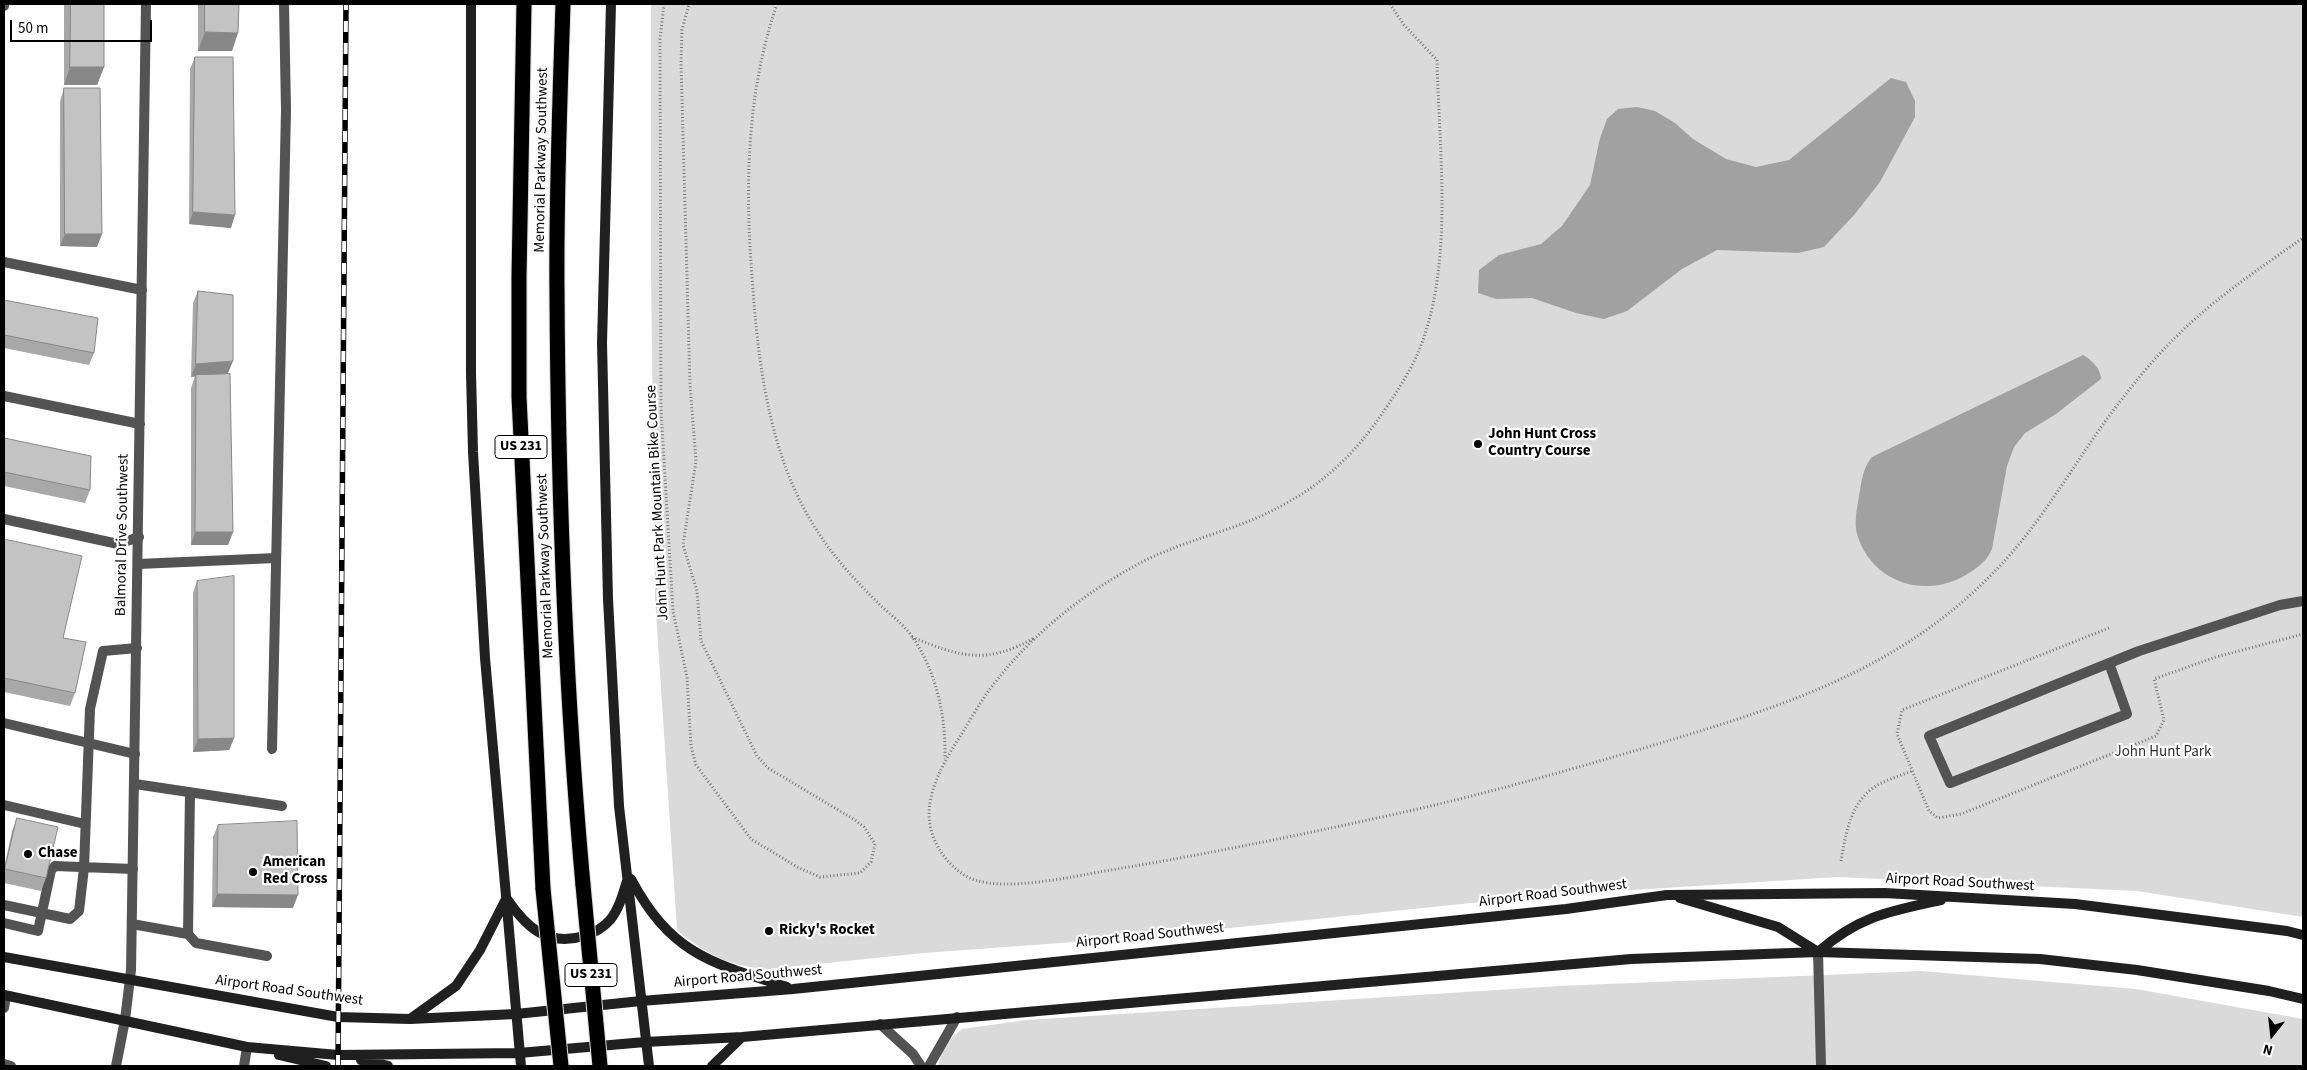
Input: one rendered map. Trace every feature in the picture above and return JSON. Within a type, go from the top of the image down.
[{"type":"highway","name":"Memorial Parkway Southwest","points":[[524,4],[519,266],[519,398],[543,889],[561,1066]]},
{"type":"highway","name":"Memorial Parkway Southwest","points":[[563,4],[556,290],[562,564],[573,779],[600,1066]]},
{"type":"main road","points":[[471,4],[471,363],[474,452],[485,658],[521,1066]]},
{"type":"main road","points":[[611,4],[607,83],[602,363],[609,619],[619,806],[649,1066]]},
{"type":"main road","points":[[506,898],[520,919],[539,933],[555,939],[576,938],[597,932],[610,920],[621,900],[628,874]]},
{"type":"main road","points":[[628,874],[647,908],[675,939],[707,960],[793,989]]},
{"type":"main road","name":"Airport Road Southwest","points":[[4,957],[338,1017],[410,1019],[516,1014],[641,1000],[793,989],[1566,909],[1667,895],[1885,893],[2075,904],[2287,931],[2303,935]]},
{"type":"main road","points":[[1667,895],[1778,927],[1818,952]]},
{"type":"main road","points":[[1818,952],[1835,937],[1876,915],[1954,897]]},
{"type":"main road","points":[[410,1019],[456,986],[480,950],[506,898]]},
{"type":"main road","points":[[246,1048],[338,1055],[519,1053],[645,1042],[742,1037],[1631,959],[1818,952],[2040,959],[2137,970],[2269,990],[2303,999]]},
{"type":"main road","points":[[5,995],[125,1020],[326,1066]]},
{"type":"main road","points":[[712,1066],[742,1037]]},
{"type":"main road","points":[[338,1055],[388,1066]]},
{"type":"street","name":"Balmoral Drive Southwest","points":[[116,1066],[130,980],[132,924],[146,4]]},
{"type":"street","points":[[272,749],[286,110],[284,4]]},
{"type":"street","points":[[4,262],[142,290]]},
{"type":"street","points":[[4,396],[140,424]]},
{"type":"street","points":[[4,519],[118,544],[139,537]]},
{"type":"street","points":[[138,564],[276,558]]},
{"type":"street","points":[[2109,663],[2127,714],[1950,783],[1929,736],[2109,663],[2270,608],[2303,601]]},
{"type":"street","points":[[4,905],[70,919],[79,911],[84,868],[87,743],[90,709],[103,651],[137,648]]},
{"type":"street","points":[[4,723],[135,754]]},
{"type":"street","points":[[135,784],[282,806]]},
{"type":"street","points":[[188,934],[190,792]]},
{"type":"street","points":[[4,808],[85,824]]},
{"type":"street","points":[[4,923],[38,931],[51,870],[55,866],[133,869]]},
{"type":"street","points":[[132,924],[188,934],[196,943],[266,956]]},
{"type":"street","points":[[1818,952],[1821,1066]]},
{"type":"street","points":[[4,1008],[5,995]]},
{"type":"street","points":[[929,1066],[956,1017]]},
{"type":"street","points":[[880,1024],[913,1054],[921,1066]]},
{"type":"street","points":[[244,1066],[246,1048]]},
{"type":"street","points":[[4,1064],[11,1066]]},
{"type":"path","name":"John Hunt Park Mountain Bike Course","points":[[664,4],[660,40],[661,410],[673,611],[687,677],[691,746],[696,765],[751,839],[799,868],[820,877],[860,873],[871,862],[875,844],[864,827],[768,768],[757,756],[700,641],[697,591],[683,545],[696,461],[690,385],[681,63],[682,30],[688,4]]},
{"type":"path","points":[[777,4],[763,52],[749,145],[748,189],[751,272],[758,353],[765,394],[785,462],[798,496],[815,528],[850,574],[912,636],[926,660],[935,685],[942,715],[945,760]]},
{"type":"path","points":[[912,636],[961,654],[988,656],[1014,650],[1036,636],[1099,588],[1148,559],[1188,542],[1258,518],[1302,495],[1354,451],[1387,407],[1406,376],[1421,346],[1437,277],[1441,238],[1437,60],[1404,25],[1390,4]]},
{"type":"path","points":[[1036,636],[996,681],[945,760],[928,815],[931,831],[938,849],[951,864],[966,876],[981,882],[1022,882],[1064,878],[1229,850],[1396,814],[1582,767],[1721,725],[1819,690],[1874,664],[1912,641],[1953,611],[1985,581],[2027,536],[2113,410],[2170,342],[2223,296],[2303,238]]},
{"type":"path","points":[[2109,628],[1902,710],[1897,734],[1929,811],[1938,818],[1961,814],[2156,736],[2164,720],[2154,679],[2216,658],[2303,634]]},
{"type":"path","points":[[1841,861],[1847,830],[1866,794],[1879,785],[1912,771]]},
{"type":"green space","name":"John Hunt Cross Country Course","points":[[651,4],[2303,4],[2303,917],[2137,891],[1838,877],[1539,896],[1143,937],[924,953],[769,969],[742,966],[709,953],[677,930],[655,597],[651,271]]},
{"type":"green space","points":[[1921,971],[2136,989],[2303,1019],[2303,1066],[938,1066],[945,1043],[962,1029],[1027,1020],[1559,986]]},
{"type":"shaded area","points":[[1891,78],[1906,82],[1915,101],[1915,117],[1880,182],[1854,215],[1824,247],[1798,253],[1717,250],[1682,269],[1627,311],[1604,319],[1576,313],[1532,298],[1496,299],[1478,293],[1479,270],[1499,255],[1541,244],[1562,226],[1590,185],[1600,138],[1607,119],[1618,109],[1637,107],[1655,111],[1675,123],[1693,139],[1726,159],[1756,167],[1789,160]]},
{"type":"shaded area","points":[[2083,355],[2095,365],[2101,379],[2056,414],[2025,433],[2014,447],[2007,466],[1992,549],[1984,562],[1956,580],[1938,585],[1921,586],[1904,583],[1889,576],[1875,566],[1857,534],[1856,525],[1863,475],[1872,457]]},
{"type":"building","points":[[71,4],[104,4],[104,67],[70,67]]},
{"type":"building","points":[[205,4],[239,4],[238,33],[205,32]]},
{"type":"building","points":[[195,57],[233,57],[235,215],[193,212]]},
{"type":"building","points":[[64,88],[100,88],[102,234],[65,234]]},
{"type":"building","points":[[198,291],[233,295],[233,361],[196,364]]},
{"type":"building","points":[[4,300],[98,318],[94,353],[4,335]]},
{"type":"building","points":[[230,374],[233,532],[195,532],[196,375]]},
{"type":"building","points":[[4,438],[91,456],[90,490],[4,472]]},
{"type":"building","points":[[4,539],[82,556],[63,638],[86,642],[75,693],[4,678]]},
{"type":"building","points":[[234,576],[234,738],[198,739],[197,581]]},
{"type":"building","name":"Chase","points":[[17,818],[58,827],[46,878],[5,869]]},
{"type":"building","name":"American Red Cross","points":[[297,821],[298,895],[217,894],[218,825]]},
{"type":"railway","points":[[338,1066],[346,4]]},
{"type":"place","name":"John Hunt Cross Country Course","points":[[1478,444]]},
{"type":"place","name":"Chase","points":[[28,854]]},
{"type":"place","name":"American Red Cross","points":[[253,872]]},
{"type":"place","name":"Ricky's Rocket","points":[[769,931]]},
{"type":"park label","name":"John Hunt Park","points":[[2163,753]]}]
